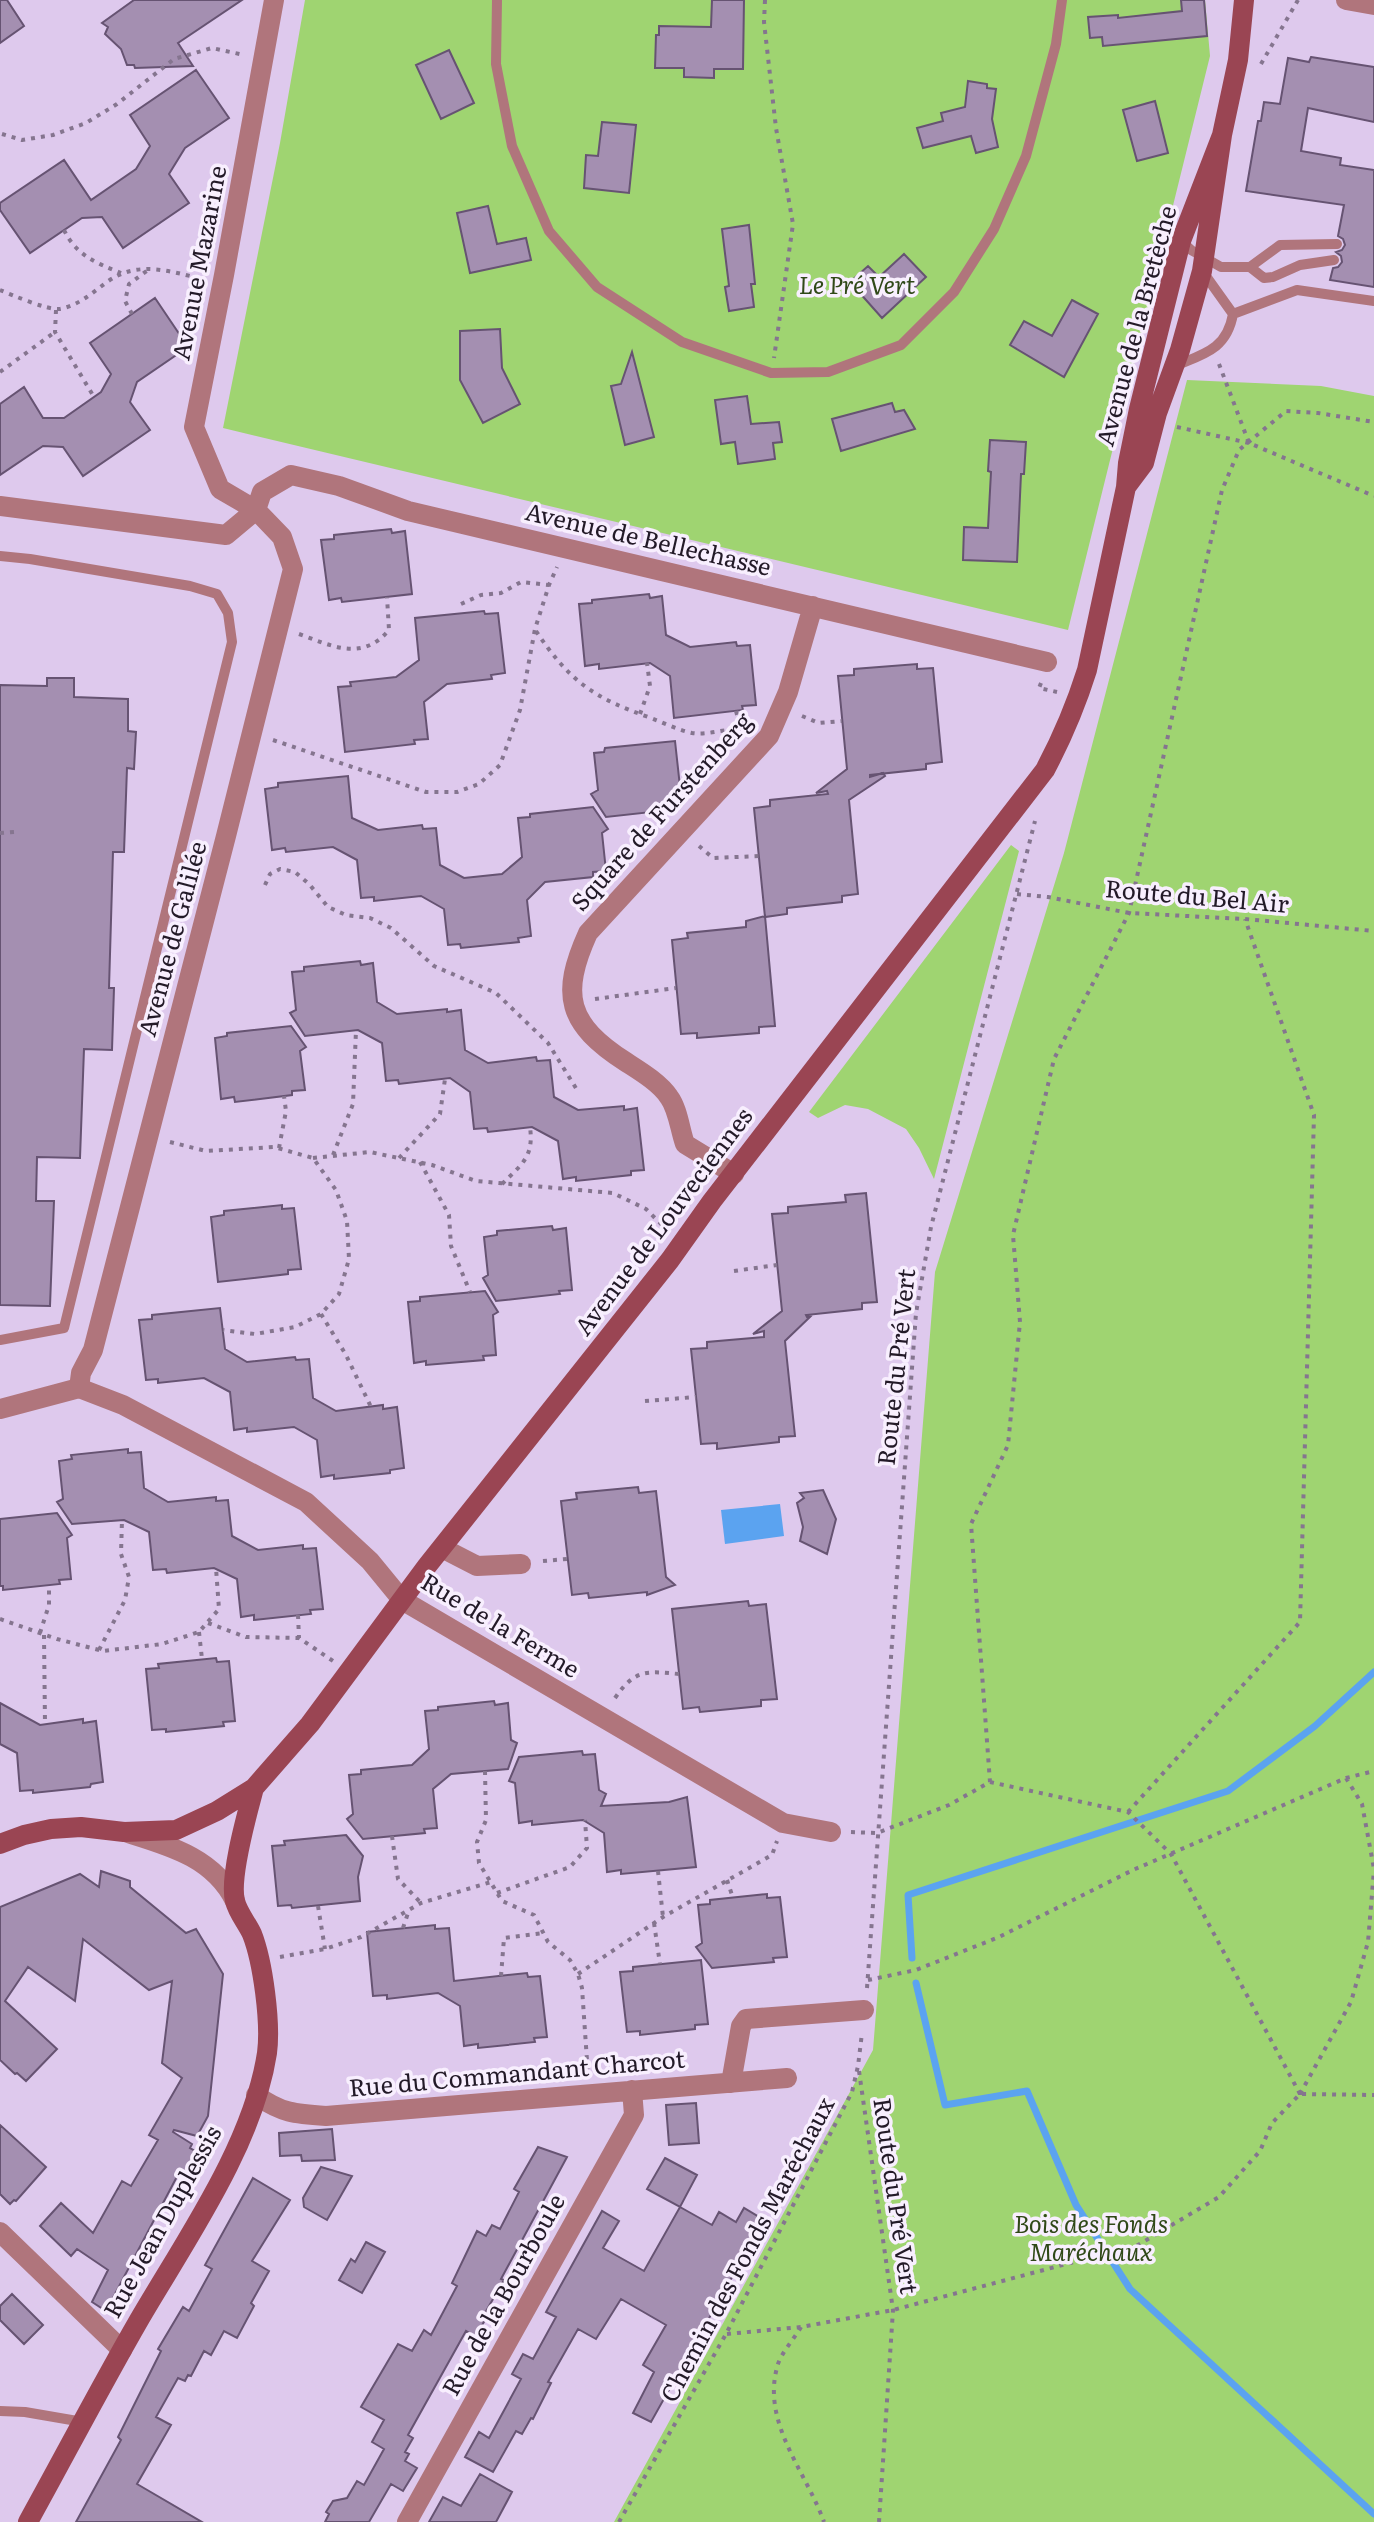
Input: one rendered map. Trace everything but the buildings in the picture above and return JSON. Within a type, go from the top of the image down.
[{"type":"street","name":"Avenue Mazarine","points":[[256,510],[220,489],[194,427],[274,0]]},
{"type":"street","name":"Avenue de la Bretèche","points":[[1126,487],[1144,463],[1203,264],[1222,135],[1238,60],[1244,0]]},
{"type":"street","points":[[1346,0],[1374,5]]},
{"type":"street","name":"Avenue de la Bretèche","points":[[1087,670],[1126,487],[1139,409],[1181,241],[1222,135]]},
{"type":"street","name":"Avenue de Bellechasse","points":[[0,506],[226,535],[256,510],[262,492],[291,475],[339,486],[408,511],[1047,662]]},
{"type":"street","name":"Avenue de Galilée","points":[[79,1388],[81,1373],[93,1350],[293,569],[282,537],[256,510]]},
{"type":"street","name":"Square de Furstenberg","points":[[573,1002],[574,963],[588,933],[769,736],[788,692],[813,606]]},
{"type":"street","name":"Avenue de Louveciennes","points":[[0,1844],[51,1829],[81,1827],[124,1832],[176,1830],[217,1811],[254,1788],[310,1724],[442,1548],[681,1245],[1029,792],[1063,736],[1087,670]]},
{"type":"street","points":[[573,1002],[581,1024],[613,1054],[670,1097],[685,1144],[734,1174]]},
{"type":"street","points":[[0,1409],[79,1388]]},
{"type":"street","name":"Rue de la Ferme","points":[[79,1388],[123,1405],[306,1502],[370,1561],[402,1600],[783,1823],[831,1832]]},
{"type":"street","points":[[442,1548],[477,1566],[521,1564]]},
{"type":"street","name":"Avenue de Louveciennes","points":[[235,1901],[236,1868],[254,1788]]},
{"type":"street","name":"Rue Jean Duplessis","points":[[28,2522],[122,2350],[216,2188],[241,2137],[267,2052],[261,1961],[251,1931],[235,1901],[211,1868],[174,1848],[124,1832]]},
{"type":"street","points":[[731,2083],[741,2026],[746,2019],[864,2010]]},
{"type":"street","name":"Rue du Commandant Charcot","points":[[256,2095],[272,2107],[292,2114],[326,2116],[787,2078]]},
{"type":"street","name":"Rue de la Bourboule","points":[[407,2522],[634,2115],[632,2090]]},
{"type":"street","points":[[0,2232],[122,2350]]},
{"type":"lane","points":[[497,0],[496,64],[512,146],[549,231],[597,287],[682,342],[771,373],[828,372],[901,345],[954,292],[994,229],[1026,156],[1056,44],[1062,0]]},
{"type":"lane","points":[[1174,366],[1214,350],[1231,330],[1233,314],[1203,264],[1181,241]]},
{"type":"lane","points":[[1203,264],[1250,267],[1280,245],[1337,244]]},
{"type":"lane","points":[[1250,267],[1264,278],[1300,265],[1334,260]]},
{"type":"lane","points":[[1233,314],[1297,290],[1374,301]]},
{"type":"lane","points":[[0,556],[190,586],[217,594],[228,613],[232,642],[64,1328],[0,1340]]},
{"type":"lane","points":[[0,2411],[83,2422]]},
{"type":"path","points":[[765,0],[764,22],[776,128],[793,224],[771,373]]},
{"type":"path","points":[[2,134],[22,140],[53,135],[86,123],[117,104],[174,59],[212,48],[264,59]]},
{"type":"path","points":[[64,230],[88,260],[123,274]]},
{"type":"path","points":[[0,290],[56,310],[82,301],[111,279],[138,268],[159,268],[222,284]]},
{"type":"path","points":[[132,314],[125,301],[129,284],[150,268]]},
{"type":"path","points":[[56,310],[55,332],[94,397]]},
{"type":"path","points":[[0,372],[55,332]]},
{"type":"path","points":[[1214,350],[1249,443]]},
{"type":"path","points":[[990,1782],[971,1524],[1008,1445],[1020,1322],[1013,1235],[1054,1059],[1129,913],[1222,490],[1239,450],[1286,411],[1374,422]]},
{"type":"path","points":[[1155,422],[1249,443],[1374,496]]},
{"type":"path","points":[[252,732],[426,792],[457,792],[479,784],[500,765],[520,710],[535,629],[549,585],[566,548]]},
{"type":"path","points":[[461,604],[481,595],[501,593],[521,582],[549,585]]},
{"type":"path","points":[[278,627],[342,649],[363,649],[389,630],[387,597]]},
{"type":"path","points":[[535,629],[556,661],[592,693],[693,733],[741,729],[769,736]]},
{"type":"path","points":[[1047,662],[1039,688],[1079,698]]},
{"type":"path","points":[[640,714],[650,686],[647,663]]},
{"type":"path","points":[[781,708],[819,723],[842,721]]},
{"type":"path","points":[[736,711],[741,729]]},
{"type":"path","name":"Route du Pré Vert","points":[[868,1980],[916,1313],[931,1227],[1035,821]]},
{"type":"path","points":[[682,831],[713,858],[759,856]]},
{"type":"path","points":[[0,833],[15,832]]},
{"type":"path","points":[[265,885],[270,874],[280,869],[295,872],[328,907],[346,915],[370,918],[391,928],[434,966],[496,993],[548,1043],[579,1093]]},
{"type":"path","name":"Route du Bel Air","points":[[1017,894],[1129,913],[1245,919],[1374,931]]},
{"type":"path","points":[[1128,1812],[1300,1622],[1314,1115],[1245,919]]},
{"type":"path","points":[[573,1002],[676,988]]},
{"type":"path","points":[[333,1155],[353,1104],[356,1030]]},
{"type":"path","points":[[399,1158],[440,1114],[445,1079]]},
{"type":"path","points":[[279,1148],[286,1111],[284,1096]]},
{"type":"path","points":[[502,1184],[527,1159],[532,1141],[530,1127]]},
{"type":"path","points":[[148,1137],[206,1151],[279,1148],[313,1158],[370,1152],[432,1165],[476,1181],[613,1193],[646,1209],[681,1245]]},
{"type":"path","points":[[223,1330],[255,1334],[295,1327],[321,1314],[339,1294],[349,1259],[347,1221],[336,1190],[313,1158]]},
{"type":"path","points":[[420,1162],[449,1215],[451,1246],[470,1292]]},
{"type":"path","points":[[734,1271],[777,1265]]},
{"type":"path","points":[[321,1314],[346,1355],[371,1407]]},
{"type":"path","points":[[645,1401],[696,1397]]},
{"type":"path","points":[[99,1650],[125,1600],[129,1577],[121,1554],[122,1520]]},
{"type":"path","points":[[0,1619],[99,1650],[162,1644],[199,1632],[219,1609],[216,1568]]},
{"type":"path","points":[[45,1724],[42,1634],[49,1605],[49,1585]]},
{"type":"path","points":[[298,1615],[299,1638]]},
{"type":"path","points":[[207,1623],[246,1637],[299,1638],[348,1671]]},
{"type":"path","points":[[199,1632],[202,1659]]},
{"type":"path","points":[[602,1717],[624,1685],[647,1671],[679,1674]]},
{"type":"path","points":[[485,1771],[486,1820],[477,1842],[479,1863],[502,1901],[534,1915],[548,1942],[570,1960],[578,1974],[582,1988],[589,2094]]},
{"type":"path","points":[[868,1980],[916,1970],[999,1937],[1133,1870],[1346,1778],[1374,1771]]},
{"type":"path","points":[[726,2334],[801,2327],[893,2310],[1138,2245],[1219,2197],[1260,2151],[1272,2123],[1300,2094],[1351,2002],[1368,1942],[1374,1870],[1362,1804],[1346,1778]]},
{"type":"path","points":[[877,1833],[949,1805],[990,1782],[1128,1812],[1171,1854],[1300,2094]]},
{"type":"path","points":[[497,1893],[570,1867],[587,1848],[585,1820]]},
{"type":"path","points":[[578,1974],[663,1917],[772,1855],[783,1823]]},
{"type":"path","points":[[392,1836],[398,1879],[421,1903]]},
{"type":"path","points":[[658,1871],[663,1917]]},
{"type":"path","points":[[727,1880],[733,1898]]},
{"type":"path","points":[[261,1961],[325,1949],[361,1937],[421,1903],[491,1882]]},
{"type":"path","points":[[318,1906],[325,1949]]},
{"type":"path","points":[[403,1928],[409,1911]]},
{"type":"path","points":[[654,1923],[660,1964]]},
{"type":"path","points":[[501,1976],[504,1938],[544,1933]]},
{"type":"path","name":"Chemin des Fonds Maréchaux","points":[[619,2522],[726,2334],[852,2092],[868,1980]]},
{"type":"path","name":"Route du Pré Vert","points":[[858,2066],[893,2310],[879,2522]]},
{"type":"path","points":[[1300,2094],[1374,2095]]},
{"type":"path","points":[[801,2327],[778,2363],[774,2396],[780,2430],[824,2522]]},
{"type":"green space","name":"Le Pré Vert","points":[[305,0],[1205,0],[1210,56],[1068,630],[223,428]]},
{"type":"green space","name":"Bois des Fonds Maréchaux","points":[[1187,380],[1321,386],[1374,396],[1374,2522],[614,2522],[873,2050],[935,1272],[1064,853]]},
{"type":"green space","points":[[1011,845],[1019,851],[934,1179],[906,1129],[868,1109],[845,1105],[818,1118],[809,1112]]},
{"type":"water","points":[[780,1504],[784,1536],[725,1544],[721,1510]]},
{"type":"waterway","points":[[912,1958],[908,1895],[1228,1791],[1315,1726],[1374,1672]]},
{"type":"waterway","points":[[916,1983],[945,2105],[1027,2091],[1076,2205],[1130,2289],[1374,2514]]}]
